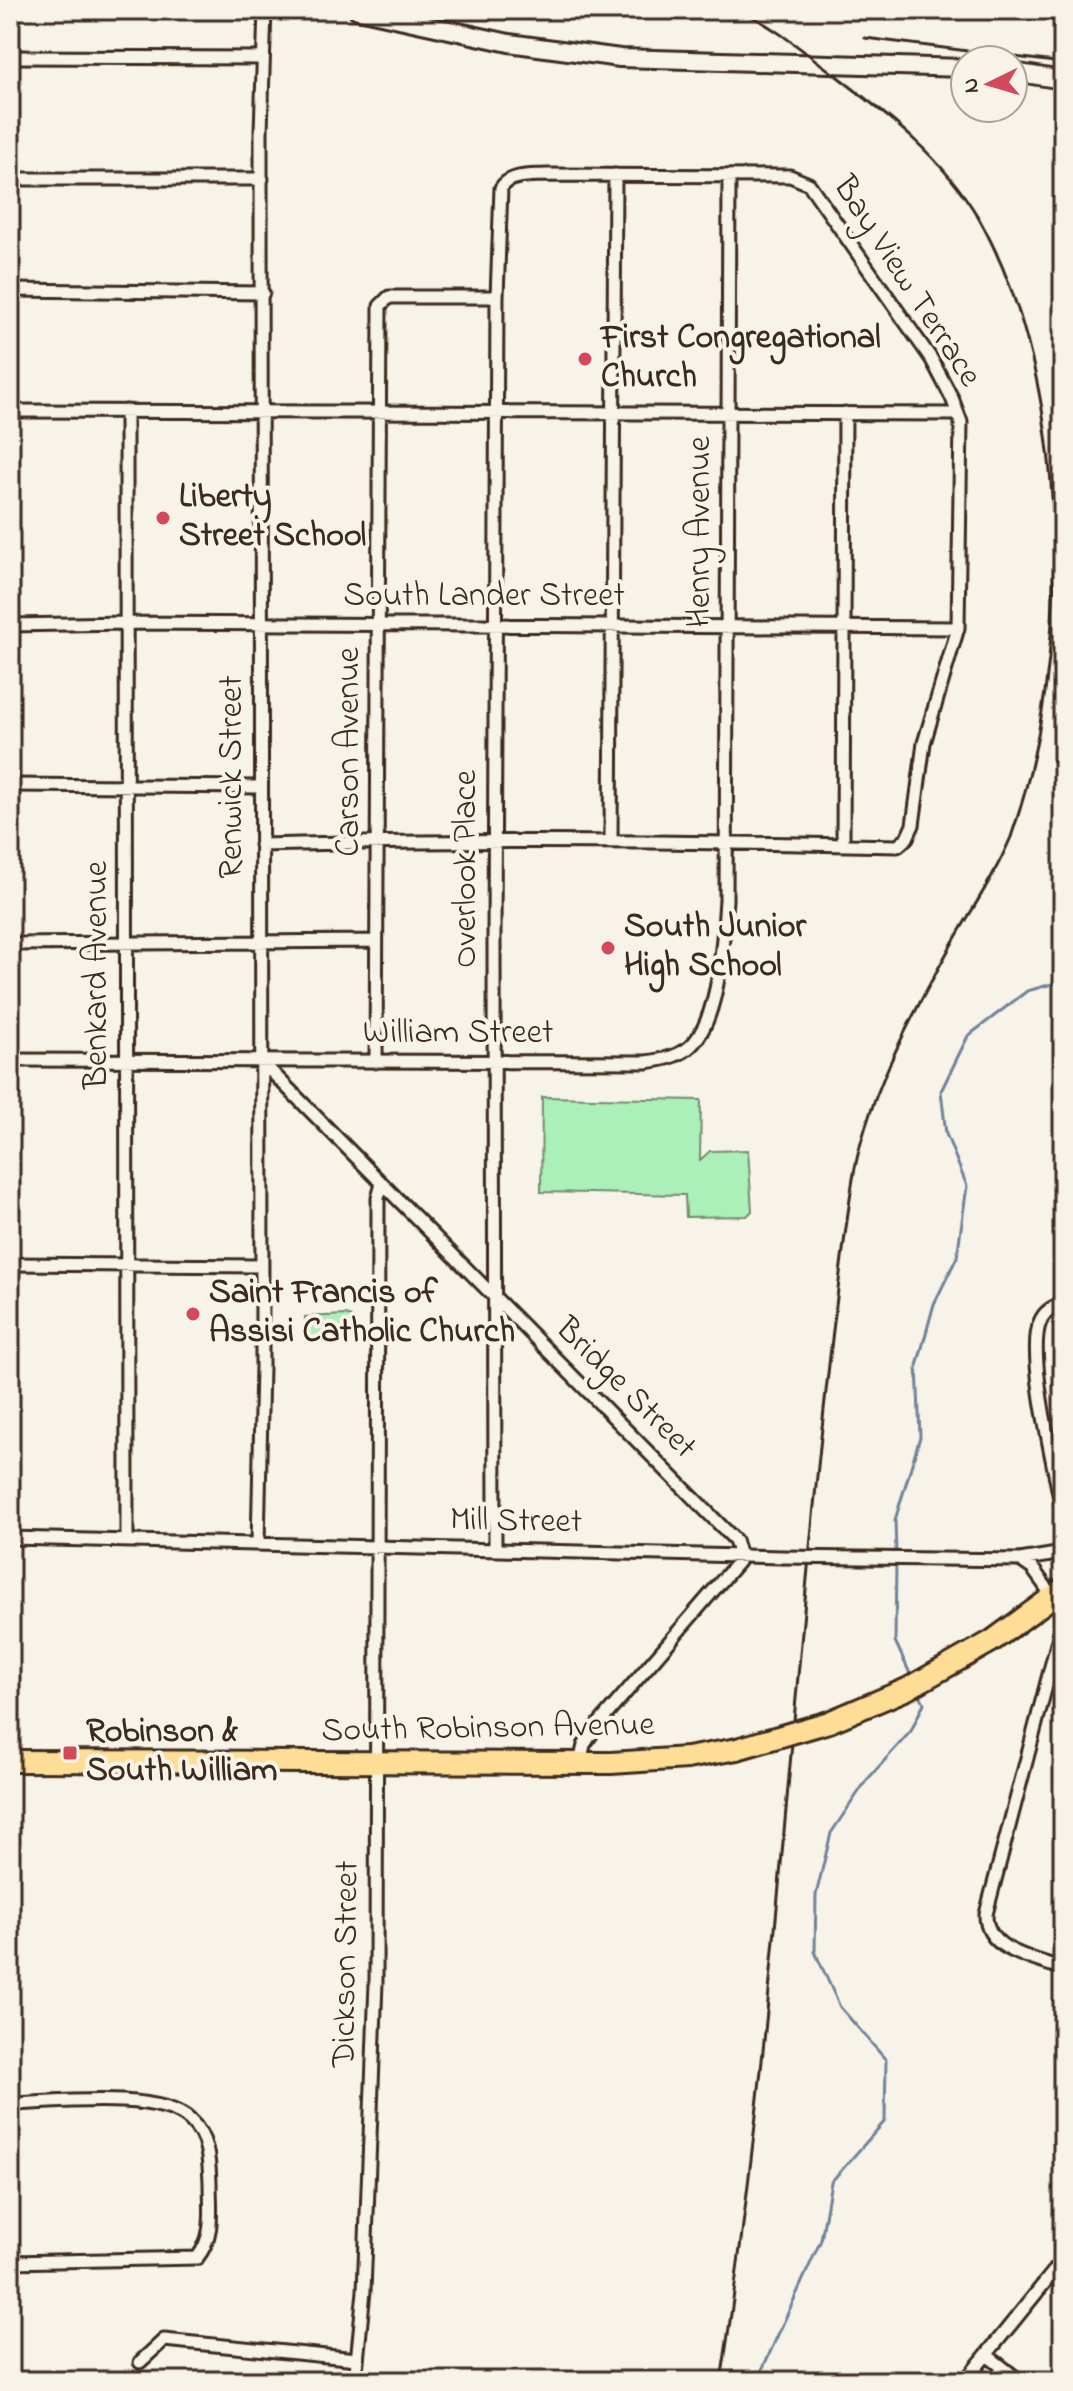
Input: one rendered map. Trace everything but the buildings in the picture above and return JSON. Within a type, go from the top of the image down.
[{"type":"highway","name":"South Robinson Avenue","points":[[10,1761],[580,1763],[663,1760],[737,1749],[829,1722],[907,1689],[1060,1599]]},
{"type":"street","name":"Renwick Street","points":[[258,1544],[265,10]]},
{"type":"street","points":[[358,10],[509,43],[620,58],[949,68]]},
{"type":"street","points":[[10,57],[263,58]]},
{"type":"street","points":[[1029,75],[1063,80]]},
{"type":"street","points":[[611,841],[615,175]]},
{"type":"street","name":"Bay View Terrace","points":[[501,188],[505,181],[519,176],[790,176],[809,184],[932,360],[958,414],[963,447],[958,628],[922,752],[913,825],[902,844],[843,845]]},
{"type":"street","name":"Henry Avenue","points":[[726,841],[729,176]]},
{"type":"street","points":[[10,179],[262,179]]},
{"type":"street","name":"Overlook Place","points":[[495,1550],[497,297],[501,188]]},
{"type":"street","points":[[10,290],[263,293]]},
{"type":"street","name":"Carson Avenue","points":[[376,1062],[382,300],[389,297],[497,297]]},
{"type":"street","points":[[10,411],[958,414]]},
{"type":"street","name":"Benkard Avenue","points":[[126,411],[127,1540]]},
{"type":"street","points":[[261,845],[726,841],[843,845],[845,413]]},
{"type":"street","name":"South Lander Street","points":[[10,625],[261,623],[958,628]]},
{"type":"street","points":[[10,785],[261,787]]},
{"type":"street","name":"William Street","points":[[10,1060],[646,1062],[669,1059],[695,1042],[711,1011],[723,936],[726,841]]},
{"type":"street","points":[[10,944],[376,941]]},
{"type":"street","name":"Bridge Street","points":[[261,1061],[735,1540],[740,1556]]},
{"type":"street","points":[[375,1547],[378,1198],[382,1184]]},
{"type":"street","points":[[10,1264],[261,1266]]},
{"type":"street","points":[[1063,1303],[1045,1313],[1040,1321],[1037,1351],[1063,1514]]},
{"type":"street","name":"Mill Street","points":[[10,1538],[782,1557],[1020,1560],[1063,1553]]},
{"type":"street","name":"Dickson Street","points":[[355,2381],[372,2111],[377,1764],[375,1547]]},
{"type":"street","points":[[580,1763],[584,1745],[596,1727],[740,1556]]},
{"type":"street","points":[[1020,1560],[1033,1569],[1060,1599]]},
{"type":"street","points":[[1063,1625],[985,1927],[992,1939],[1001,1945],[1063,1969]]},
{"type":"street","points":[[10,2104],[154,2104],[179,2112],[191,2120],[204,2140],[209,2157],[210,2217],[209,2238],[197,2258],[10,2262]]},
{"type":"street","points":[[965,2381],[1063,2260]]},
{"type":"street","points":[[140,2362],[164,2340],[357,2359]]},
{"type":"street","points":[[988,2356],[1020,2381]]},
{"type":"green space","points":[[542,1097],[701,1100],[700,1160],[710,1151],[748,1150],[752,1211],[747,1216],[686,1217],[685,1195],[541,1192]]},
{"type":"green space","points":[[305,1317],[351,1317],[351,1335],[344,1336],[344,1342],[305,1342]]},
{"type":"waterway","points":[[896,1554],[895,1520],[920,1437],[917,1366],[934,1304],[957,1257],[967,1186],[946,1134],[941,1091],[968,1036],[1027,991],[1063,981]]},
{"type":"waterway","points":[[896,1562],[895,1641],[912,1678]]},
{"type":"waterway","points":[[757,2381],[821,2240],[831,2182],[885,2121],[886,2060],[840,2007],[815,1952],[816,1895],[831,1833],[866,1781],[911,1731],[924,1703],[919,1692]]},
{"type":"railway","points":[[721,2381],[760,2083],[816,1484],[852,1185],[867,1124],[890,1063],[1011,837],[1031,766],[1045,689],[1053,607],[1053,523],[1047,440],[1032,359],[1009,284],[978,217],[948,175],[894,122],[788,39],[739,10]]},
{"type":"railway","points":[[865,38],[1063,63]]},
{"type":"place","name":"First Congregational Church","points":[[585,359]]},
{"type":"place","name":"Liberty Street School","points":[[163,518]]},
{"type":"place","name":"South Junior High School","points":[[608,948]]},
{"type":"place","name":"Saint Francis of Assisi Catholic Church","points":[[193,1314]]},
{"type":"place","name":"Robinson & South William","points":[[70,1753]]}]
